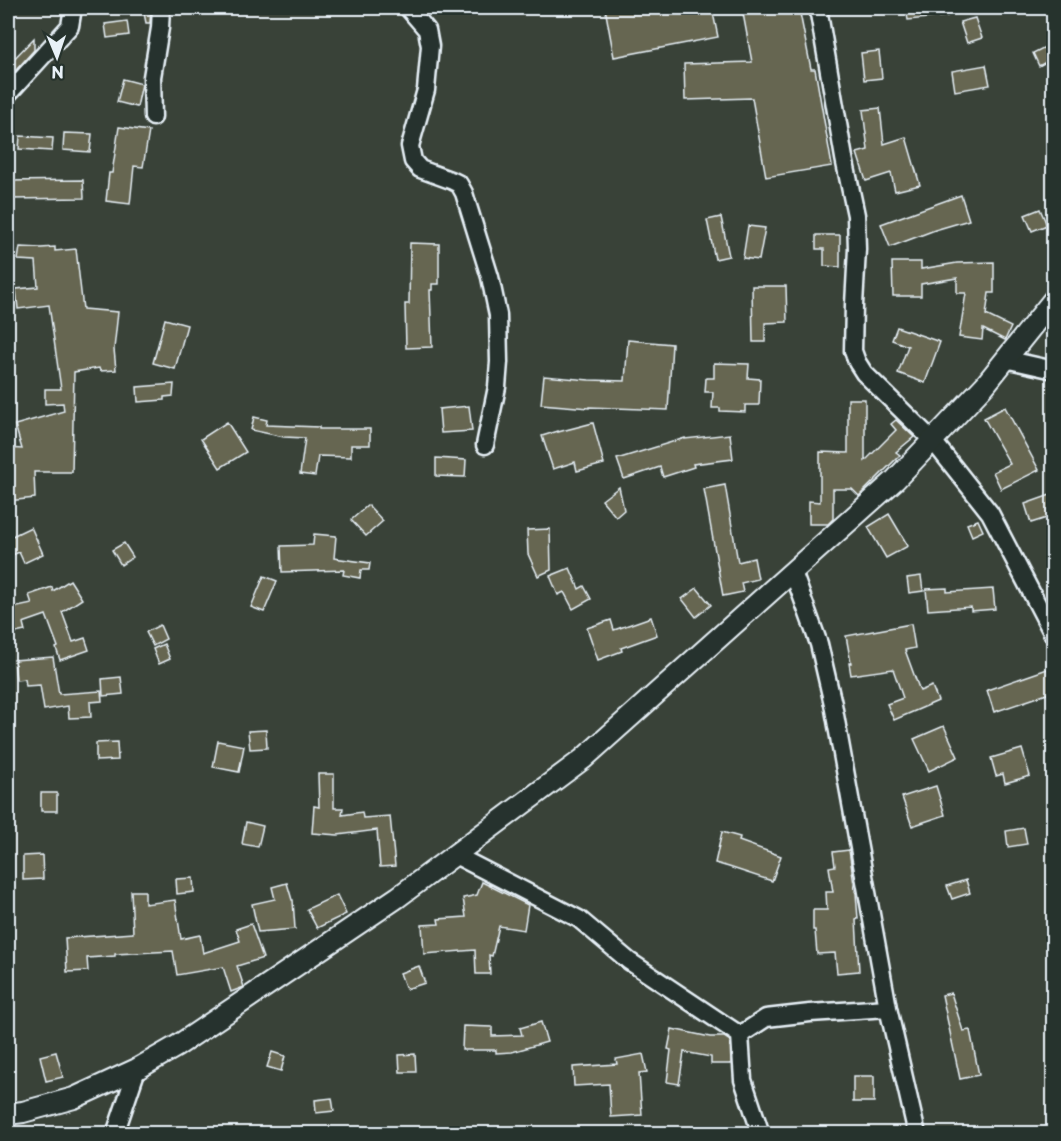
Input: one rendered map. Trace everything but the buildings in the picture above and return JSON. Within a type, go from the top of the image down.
[{"type":"street","points":[[8,94],[70,26],[74,8]]},
{"type":"street","points":[[153,117],[152,77],[161,8]]},
{"type":"street","points":[[408,8],[427,30],[430,46],[426,90],[410,146],[413,161],[420,169],[459,184],[464,192],[490,277],[498,315],[499,362],[485,444]]},
{"type":"street","points":[[818,8],[856,215],[853,351],[857,362],[864,373],[933,441],[990,513],[1053,636]]},
{"type":"street","points":[[8,1114],[74,1098],[137,1070],[187,1040],[398,897],[583,759],[896,480],[985,385],[1053,299]]},
{"type":"street","points":[[1005,359],[1053,370]]},
{"type":"street","points":[[793,572],[819,644],[833,704],[888,1008],[917,1134]]},
{"type":"street","points":[[455,855],[579,919],[629,961],[740,1035]]},
{"type":"street","points":[[740,1035],[766,1018],[888,1008]]},
{"type":"street","points":[[740,1035],[743,1080],[761,1134]]},
{"type":"street","points":[[115,1134],[137,1070]]}]
